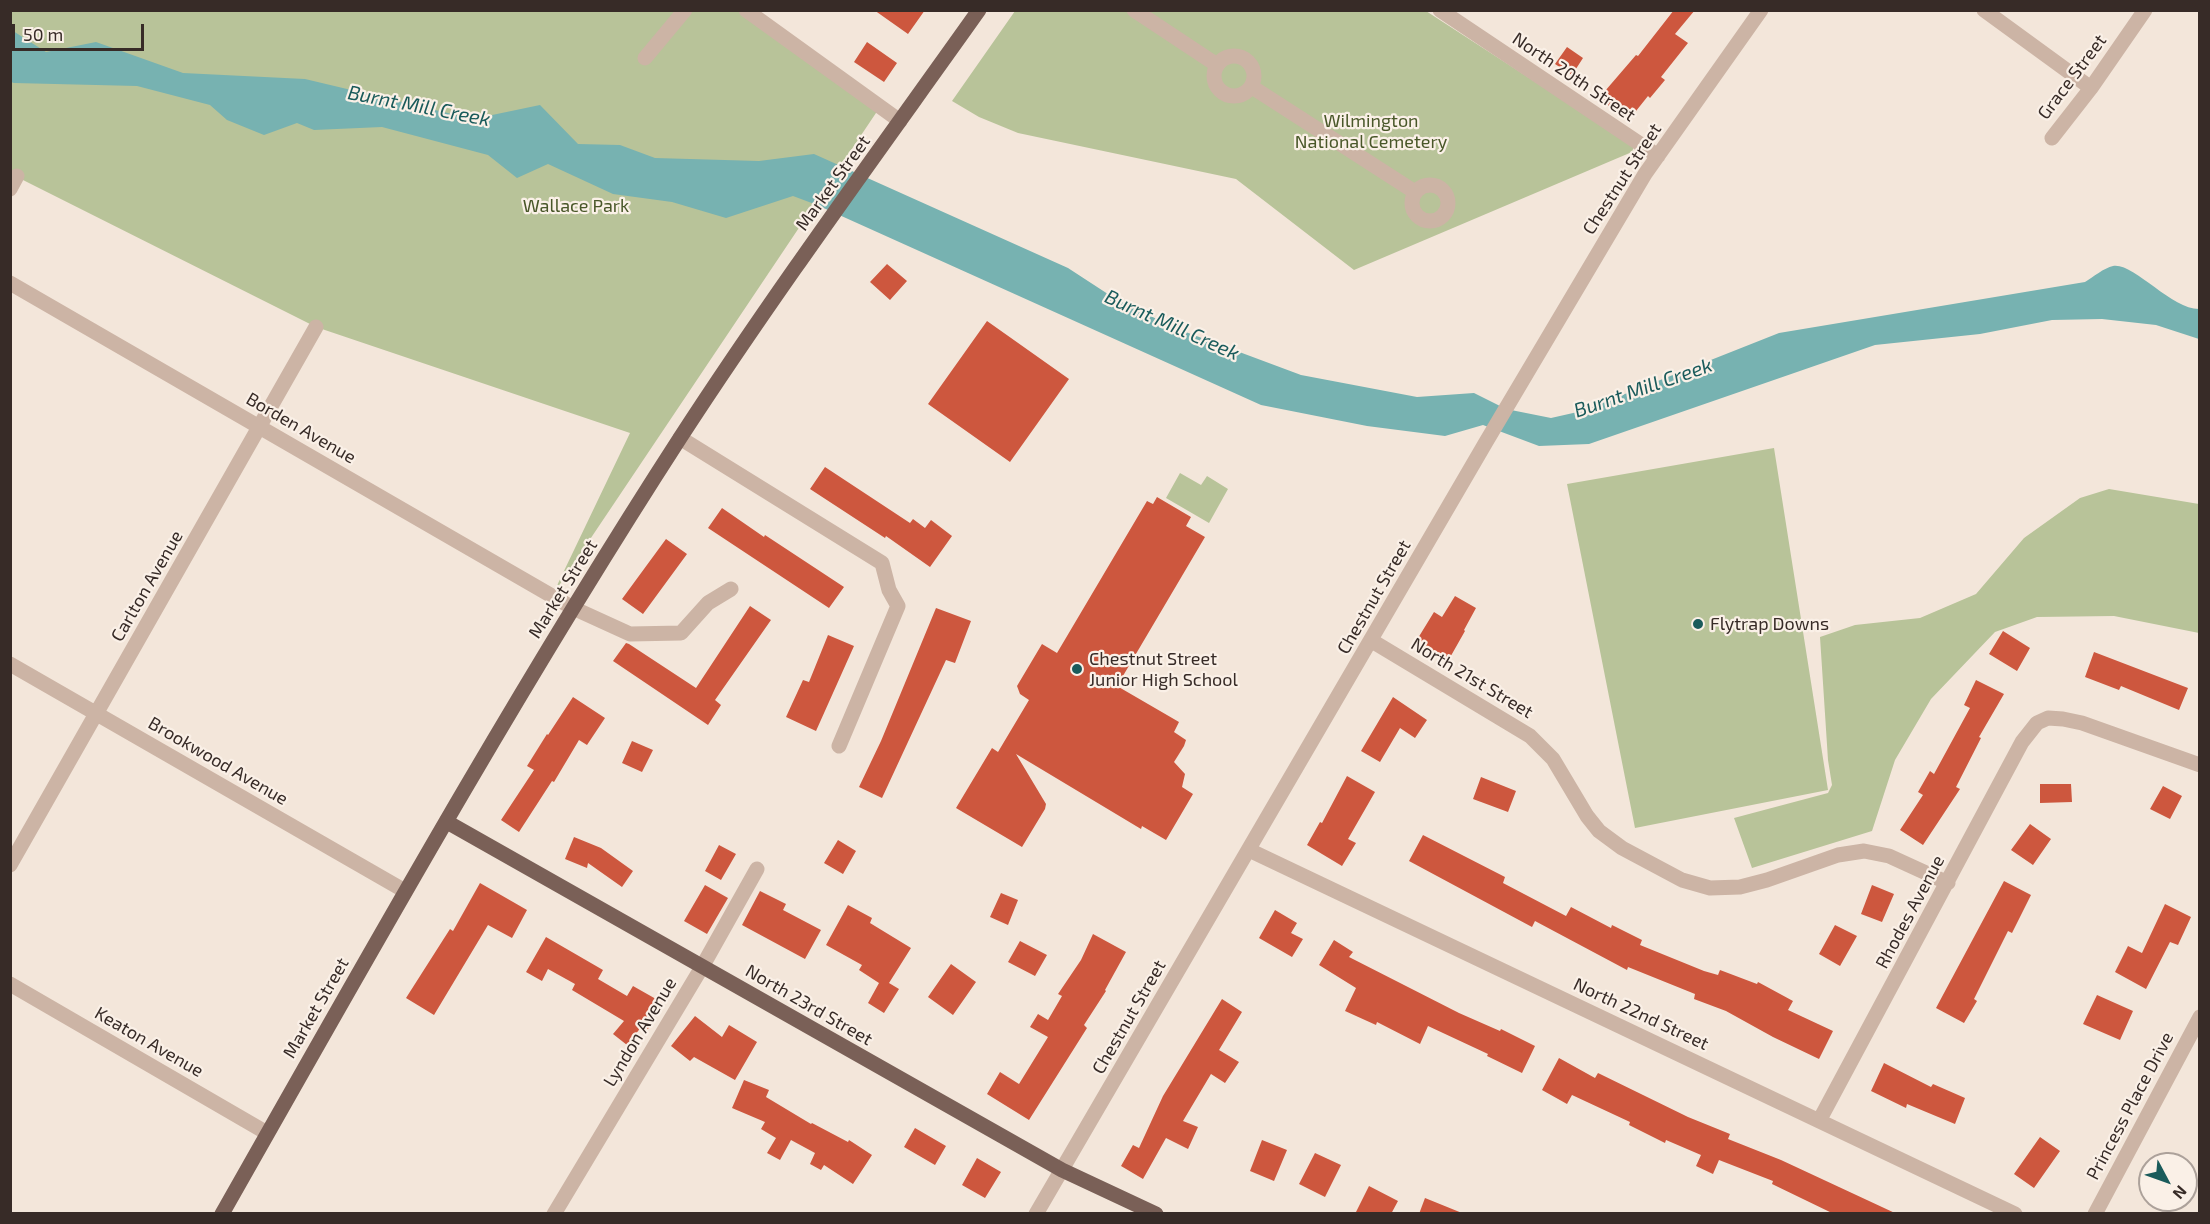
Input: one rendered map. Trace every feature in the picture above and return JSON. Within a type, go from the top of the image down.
[{"type":"main road","name":"Market Street","points":[[222,1214],[405,891],[573,608],[680,438],[793,271],[979,10]]},
{"type":"main road","name":"North 23rd Street","points":[[447,822],[1062,1170],[1156,1214]]},
{"type":"street","points":[[645,58],[685,10]]},
{"type":"street","points":[[746,10],[900,121]]},
{"type":"street","points":[[1134,10],[1217,65]]},
{"type":"street","name":"North 20th Street","points":[[1440,10],[1658,156]]},
{"type":"street","name":"Chestnut Street","points":[[1036,1214],[1639,184],[1761,10]]},
{"type":"street","points":[[1984,10],[2091,88]]},
{"type":"street","name":"Grace Street","points":[[2052,138],[2091,88],[2145,10]]},
{"type":"street","points":[[1227,57],[1246,58],[1254,69],[1254,81],[1251,87],[1240,96],[1226,95],[1216,85],[1214,78],[1217,65],[1227,57]]},
{"type":"street","points":[[1251,87],[1415,192]]},
{"type":"street","name":"Borden Avenue","points":[[10,282],[573,608],[630,634],[681,633],[708,603],[731,590]]},
{"type":"street","name":"Carlton Avenue","points":[[10,865],[316,327]]},
{"type":"street","points":[[680,438],[882,563],[889,590],[898,606],[839,746]]},
{"type":"street","name":"North 21st Street","points":[[1372,641],[1530,736],[1553,759],[1587,816],[1599,831],[1622,848],[1682,880],[1710,888],[1740,887],[1839,855],[1864,851],[1889,855],[1947,883]]},
{"type":"street","name":"Brookwood Avenue","points":[[10,664],[405,891]]},
{"type":"street","name":"Rhodes Avenue","points":[[1820,1121],[2022,742],[2037,723],[2048,718],[2082,723],[2199,765]]},
{"type":"street","name":"North 22nd Street","points":[[1249,850],[2015,1214]]},
{"type":"street","name":"Lyndon Avenue","points":[[554,1214],[702,967],[757,869]]},
{"type":"street","name":"Keaton Avenue","points":[[10,984],[267,1133]]},
{"type":"street","name":"Princess Place Drive","points":[[2095,1214],[2199,1017]]},
{"type":"green space","name":"Wallace Park","points":[[10,11],[746,11],[880,107],[552,596],[630,433],[316,327],[11,174]]},
{"type":"green space","name":"Wilmington National Cemetery","points":[[1015,11],[1426,11],[1634,146],[1632,152],[1354,270],[1236,179],[1018,133],[979,117],[952,101]]},
{"type":"green space","name":"Flytrap Downs","points":[[1774,448],[1828,790],[1635,828],[1567,484]]},
{"type":"green space","points":[[1180,473],[1201,485],[1207,476],[1228,489],[1209,523],[1166,498]]},
{"type":"green space","points":[[2109,489],[2199,504],[2199,633],[2114,616],[2037,617],[1995,632],[1931,699],[1895,760],[1872,831],[1752,868],[1734,818],[1828,793],[1832,785],[1828,760],[1820,637],[1855,625],[1920,618],[1976,594],[2024,538],[2080,498]]},
{"type":"water","name":"Burnt Mill Creek","points":[[10,29],[46,52],[96,42],[183,73],[305,79],[473,119],[540,105],[578,144],[620,145],[655,158],[759,161],[814,154],[1068,268],[1114,298],[1175,328],[1301,375],[1417,397],[1474,393],[1506,409],[1551,418],[1582,411],[1779,333],[2085,282],[2113,266],[2131,271],[2177,302],[2199,309],[2199,339],[2156,325],[2102,319],[2052,320],[1980,334],[1875,345],[1589,444],[1539,446],[1483,425],[1445,436],[1367,426],[1261,405],[793,196],[726,218],[672,202],[613,194],[548,164],[517,178],[488,155],[382,127],[314,130],[297,123],[264,135],[227,120],[210,105],[137,86],[14,83],[11,82]]},
{"type":"building","points":[[874,10],[925,10],[908,34]]},
{"type":"building","points":[[1674,10],[1695,10],[1675,34],[1688,43],[1661,77],[1665,80],[1650,98],[1648,96],[1628,121],[1599,98],[1636,55],[1638,56]]},
{"type":"building","points":[[867,42],[897,63],[884,82],[854,62]]},
{"type":"building","points":[[1567,47],[1583,58],[1572,75],[1555,64]]},
{"type":"building","points":[[887,264],[907,281],[890,300],[870,282]]},
{"type":"building","points":[[987,321],[1069,379],[1010,462],[928,404]]},
{"type":"building","points":[[825,467],[910,523],[913,519],[925,528],[931,520],[952,536],[930,567],[886,536],[885,538],[810,489]]},
{"type":"building","name":"Chestnut Street Junior High School","points":[[1157,497],[1191,517],[1186,526],[1205,537],[1117,686],[1179,722],[1174,732],[1186,740],[1174,762],[1185,774],[1182,787],[1193,794],[1166,840],[1142,826],[1141,829],[1016,754],[1046,804],[1022,847],[956,808],[992,748],[998,752],[1029,700],[1020,694],[1017,686],[1042,644],[1057,653],[1147,501],[1153,504]]},
{"type":"building","points":[[722,508],[844,587],[829,608],[708,528]]},
{"type":"building","points":[[666,539],[687,554],[643,614],[622,599]]},
{"type":"building","points":[[1455,596],[1476,608],[1448,661],[1415,643],[1434,612],[1442,617]]},
{"type":"building","points":[[750,606],[771,620],[715,700],[721,705],[708,725],[613,661],[626,643],[696,688]]},
{"type":"building","points":[[936,608],[971,621],[955,663],[946,660],[882,798],[859,787],[881,741]]},
{"type":"building","points":[[2003,631],[2030,648],[2017,671],[1989,654]]},
{"type":"building","points":[[828,635],[854,646],[816,731],[786,717],[803,680],[809,682]]},
{"type":"building","points":[[2094,652],[2188,688],[2179,710],[2121,686],[2119,690],[2085,677]]},
{"type":"building","points":[[1976,680],[2004,694],[1979,737],[1981,738],[1956,787],[1960,789],[1923,845],[1900,830],[1923,795],[1918,792],[1930,771],[1934,774],[1970,708],[1964,705]]},
{"type":"building","points":[[573,697],[605,718],[587,745],[579,740],[554,782],[552,781],[519,832],[501,820],[534,770],[527,766]]},
{"type":"building","points":[[1393,697],[1427,720],[1415,738],[1400,728],[1380,762],[1361,751]]},
{"type":"building","points":[[632,741],[653,750],[642,772],[622,763]]},
{"type":"building","points":[[1347,776],[1375,792],[1348,839],[1356,843],[1342,866],[1307,845],[1320,822],[1322,823]]},
{"type":"building","points":[[1481,777],[1516,791],[1508,812],[1473,799]]},
{"type":"building","points":[[2040,784],[2071,784],[2072,802],[2040,803]]},
{"type":"building","points":[[2163,786],[2182,796],[2170,819],[2150,809]]},
{"type":"building","points":[[2030,824],[2051,839],[2033,865],[2011,850]]},
{"type":"building","points":[[1423,835],[1505,877],[1503,883],[1566,916],[1571,907],[1611,928],[1612,925],[1642,940],[1640,945],[1704,971],[1718,975],[1720,970],[1757,984],[1758,982],[1793,1001],[1788,1010],[1833,1031],[1819,1059],[1726,1011],[1694,999],[1695,994],[1628,967],[1627,970],[1535,921],[1532,927],[1409,861]]},
{"type":"building","points":[[574,837],[601,848],[633,871],[622,887],[588,863],[587,868],[565,859]]},
{"type":"building","points":[[838,840],[856,851],[843,874],[824,863]]},
{"type":"building","points":[[719,845],[736,854],[721,880],[705,871]]},
{"type":"building","points":[[2004,881],[2031,895],[2012,933],[2008,931],[1974,999],[1977,1001],[1964,1023],[1936,1008]]},
{"type":"building","points":[[480,883],[527,910],[512,938],[488,925],[434,1015],[406,998],[450,929],[453,931]]},
{"type":"building","points":[[705,885],[728,898],[707,934],[684,921]]},
{"type":"building","points":[[1872,885],[1894,894],[1882,922],[1861,914]]},
{"type":"building","points":[[760,891],[786,904],[783,910],[821,930],[805,959],[742,925]]},
{"type":"building","points":[[1001,893],[1018,900],[1008,925],[990,917]]},
{"type":"building","points":[[2165,904],[2191,917],[2178,945],[2170,942],[2146,989],[2115,972],[2128,946],[2142,953]]},
{"type":"building","points":[[848,905],[872,918],[870,923],[911,948],[889,983],[899,989],[884,1013],[868,1003],[879,983],[859,970],[862,965],[826,945]]},
{"type":"building","points":[[1275,910],[1297,923],[1291,933],[1303,939],[1292,957],[1259,938]]},
{"type":"building","points":[[1835,925],[1857,936],[1840,966],[1819,954]]},
{"type":"building","points":[[1093,934],[1126,952],[1106,991],[1084,1025],[1087,1028],[1029,1120],[987,1094],[1000,1072],[1019,1084],[1048,1037],[1030,1027],[1038,1014],[1048,1020],[1062,996],[1058,994],[1081,960]]},
{"type":"building","points":[[546,937],[603,970],[598,979],[627,996],[633,986],[663,1003],[648,1029],[642,1026],[627,1045],[613,1034],[624,1021],[572,990],[575,984],[548,969],[542,981],[526,972]]},
{"type":"building","points":[[1334,940],[1353,952],[1349,957],[1459,1013],[1500,1031],[1501,1029],[1535,1046],[1522,1073],[1428,1026],[1420,1044],[1377,1022],[1376,1025],[1345,1011],[1356,988],[1319,965]]},
{"type":"building","points":[[1020,941],[1047,955],[1035,976],[1008,962]]},
{"type":"building","points":[[951,964],[976,982],[953,1015],[928,997]]},
{"type":"building","points":[[2097,995],[2133,1011],[2120,1040],[2083,1024]]},
{"type":"building","points":[[1222,999],[1242,1012],[1219,1050],[1239,1062],[1225,1083],[1211,1074],[1183,1121],[1198,1127],[1188,1149],[1166,1138],[1143,1179],[1121,1166],[1133,1145],[1139,1148],[1163,1096]]},
{"type":"building","points":[[695,1016],[722,1037],[729,1025],[757,1042],[735,1080],[694,1057],[690,1061],[671,1046]]},
{"type":"building","points":[[1559,1058],[1595,1078],[1598,1073],[1688,1117],[1730,1134],[1728,1139],[1781,1160],[1897,1214],[1834,1214],[1772,1184],[1773,1181],[1719,1160],[1713,1174],[1696,1166],[1701,1155],[1666,1140],[1665,1143],[1629,1125],[1630,1122],[1572,1095],[1567,1104],[1542,1090]]},
{"type":"building","points":[[1884,1063],[1931,1087],[1933,1084],[1965,1098],[1955,1124],[1907,1104],[1906,1108],[1871,1091]]},
{"type":"building","points":[[744,1080],[769,1090],[766,1097],[811,1124],[848,1142],[849,1140],[872,1155],[853,1184],[824,1165],[821,1170],[810,1164],[815,1153],[791,1140],[780,1160],[767,1153],[776,1138],[761,1129],[765,1122],[732,1108]]},
{"type":"building","points":[[915,1128],[946,1146],[935,1165],[904,1147]]},
{"type":"building","points":[[2040,1137],[2060,1151],[2034,1188],[2014,1174]]},
{"type":"building","points":[[1262,1140],[1287,1150],[1274,1181],[1250,1171]]},
{"type":"building","points":[[1315,1153],[1341,1165],[1325,1197],[1299,1184]]},
{"type":"building","points":[[977,1158],[1001,1172],[985,1198],[962,1185]]},
{"type":"building","points":[[1369,1186],[1398,1201],[1391,1214],[1355,1214]]},
{"type":"building","points":[[1425,1198],[1462,1213],[1462,1214],[1419,1214]]},
{"type":"place","name":"Flytrap Downs","points":[[1698,624]]},
{"type":"place","name":"Chestnut Street Junior High School","points":[[1077,669]]}]
